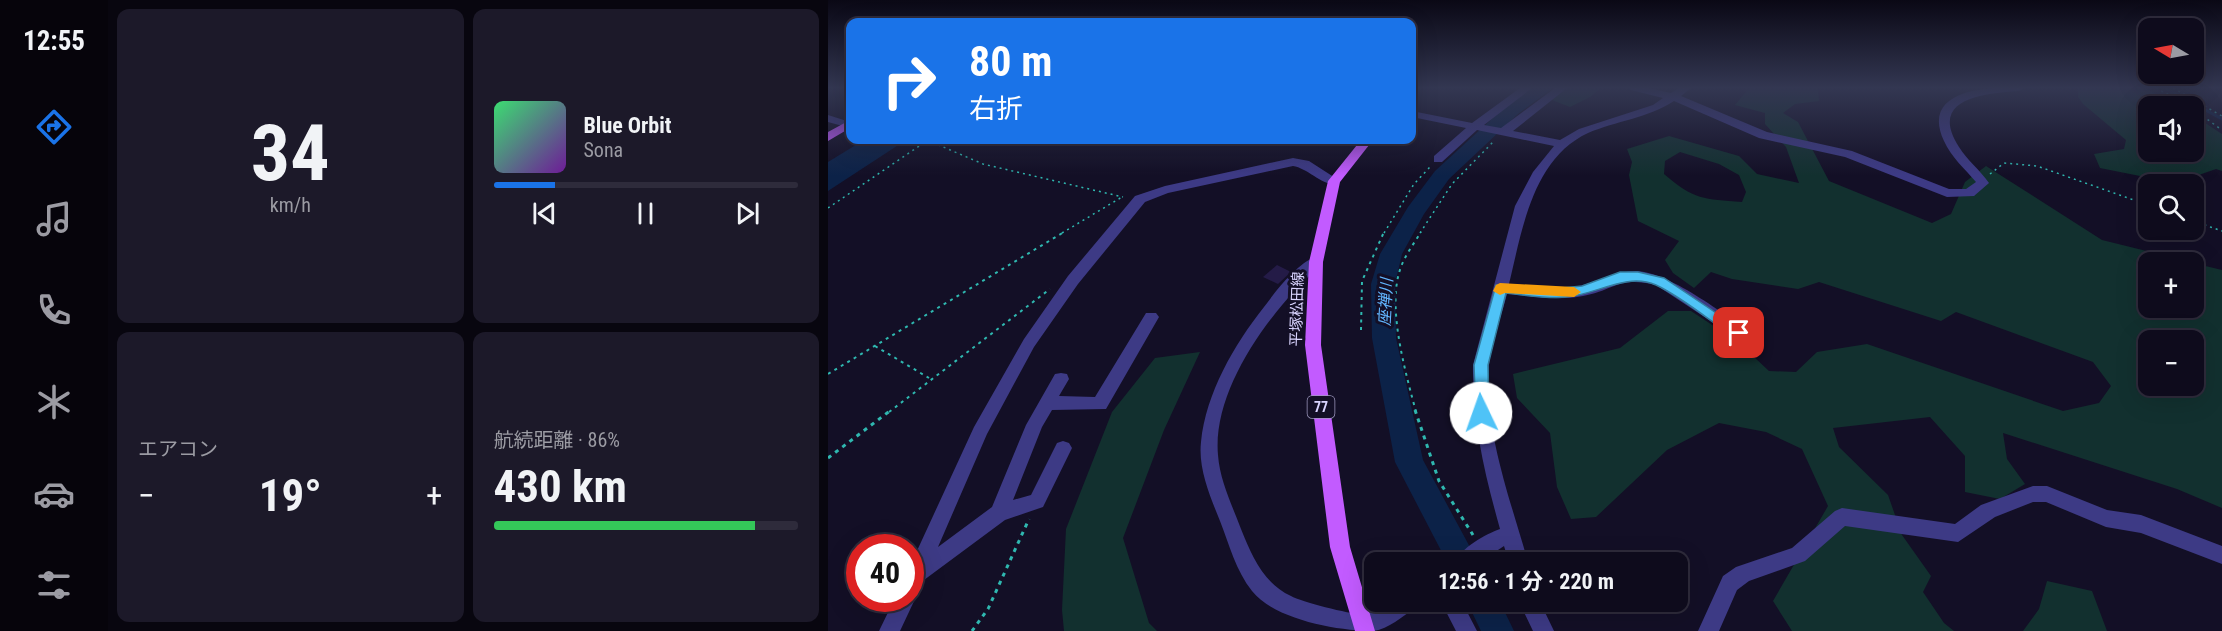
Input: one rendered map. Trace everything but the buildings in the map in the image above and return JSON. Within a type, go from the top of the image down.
[{"type":"main road","points":[[828,137],[846,126]]},
{"type":"main road","name":"平塚松田線","points":[[1364,144],[1334,181],[1316,262],[1312,345],[1340,546],[1364,628]]},
{"type":"street","points":[[1431,117],[1562,144]]},
{"type":"street","points":[[1438,159],[1488,117]]},
{"type":"street","points":[[1504,132],[1523,117]]},
{"type":"street","points":[[1515,552],[1487,444],[1480,385],[1481,365],[1500,288],[1522,206],[1539,172],[1562,144],[1583,131],[1625,117]]},
{"type":"street","points":[[1722,117],[1763,135],[1848,154],[1947,193],[1969,193],[1983,183],[1947,134],[1946,117]]},
{"type":"street","points":[[828,118],[846,123]]},
{"type":"street","points":[[924,559],[980,432],[1029,343],[1073,280],[1140,200],[1165,190],[1293,162],[1305,164],[1334,181]]},
{"type":"street","points":[[1316,262],[1302,272],[1264,319],[1233,369],[1215,413],[1209,444],[1214,479],[1249,572],[1275,599],[1364,628],[1391,612]]},
{"type":"street","points":[[1500,288],[1562,293],[1583,291],[1620,277],[1638,276],[1660,281],[1755,343]]},
{"type":"street","points":[[1047,403],[1100,404],[1151,317]]},
{"type":"street","points":[[999,513],[1034,425],[1060,379]]},
{"type":"street","points":[[924,574],[999,513],[1037,501],[1063,448]]},
{"type":"street","points":[[1708,631],[1730,583],[1743,574],[1798,555],[1842,517],[1958,533],[1988,511],[2033,494],[2047,495],[2106,519],[2141,524],[2222,555]]},
{"type":"street","points":[[1479,552],[1497,539],[1511,536]]},
{"type":"street","points":[[889,631],[899,612]]},
{"type":"street","points":[[1457,612],[1467,631]]},
{"type":"street","points":[[1534,612],[1544,631]]},
{"type":"path","points":[[2205,117],[2222,130]]},
{"type":"path","points":[[1474,552],[1438,480],[1412,398],[1396,314],[1398,276],[1444,192],[1466,164],[1504,132]]},
{"type":"path","points":[[828,208],[922,144]]},
{"type":"path","points":[[828,374],[1122,197],[983,164],[937,144]]},
{"type":"path","points":[[1361,330],[1362,281],[1387,226],[1414,184],[1438,159]]},
{"type":"path","points":[[1983,183],[2004,163],[2020,163],[2037,166],[2138,201]]},
{"type":"path","points":[[2204,225],[2222,231]]},
{"type":"path","points":[[828,458],[1050,288]]},
{"type":"path","points":[[875,346],[930,379]]},
{"type":"path","points":[[972,631],[988,609],[1037,501]]},
{"type":"green space","points":[[1765,117],[1790,117],[1798,122],[1829,181],[1932,223],[1951,214],[1965,182],[1986,166],[2102,240],[2151,252],[2138,252],[2138,318],[2204,318],[2204,266],[2222,270],[2222,508],[2177,489],[2003,433],[2007,459],[2025,484],[2000,499],[1965,492],[1965,456],[1930,417],[1833,428],[1839,447],[1888,495],[1902,535],[1931,576],[1923,592],[1944,623],[1954,631],[1792,631],[1773,601],[1828,506],[1802,449],[1766,432],[1719,423],[1667,450],[1596,517],[1571,519],[1557,487],[1550,433],[1517,398],[1513,374],[1620,348],[1668,311],[1691,311],[1738,342],[1769,371],[1796,372],[1817,352],[1867,344],[2063,411],[2099,403],[2111,386],[2093,362],[1956,312],[1941,321],[1819,282],[1798,289],[1732,279],[1711,272],[1694,288],[1673,273],[1665,260],[1679,241],[1638,221],[1629,175],[1632,162],[1627,149],[1669,136],[1739,156],[1757,174],[1799,183],[1786,147],[1765,124]],"holes":[[[1680,152],[1719,164],[1739,175],[1746,192],[1742,202],[1700,197],[1674,183],[1664,174],[1665,161]]]},
{"type":"green space","points":[[2099,117],[2138,117],[2138,162],[2204,162],[2204,122],[2222,134],[2222,171],[2216,169],[2202,174],[2138,176],[2100,168],[2094,154],[2124,149],[2126,140]]},
{"type":"green space","points":[[1200,352],[1164,430],[1123,538],[1149,623],[1157,631],[1064,631],[1062,610],[1066,529],[1112,412],[1155,358]]},
{"type":"green space","points":[[2047,581],[2092,591],[2107,631],[2023,631],[2039,609]]},
{"type":"water","points":[[857,144],[900,144],[828,191],[828,162]]},
{"type":"waterway","name":"座禅川","points":[[1458,552],[1409,462],[1384,338],[1383,284],[1391,254],[1415,212],[1442,175],[1504,117]]},
{"type":"waterway","name":"座禅川","points":[[1488,612],[1498,631]]},
{"type":"slow traffic","points":[[1500,291],[1500,288],[1574,292]]},
{"type":"route","points":[[1481,413],[1481,365],[1500,288],[1562,293],[1583,291],[1620,277],[1638,276],[1660,281],[1739,333]]}]
